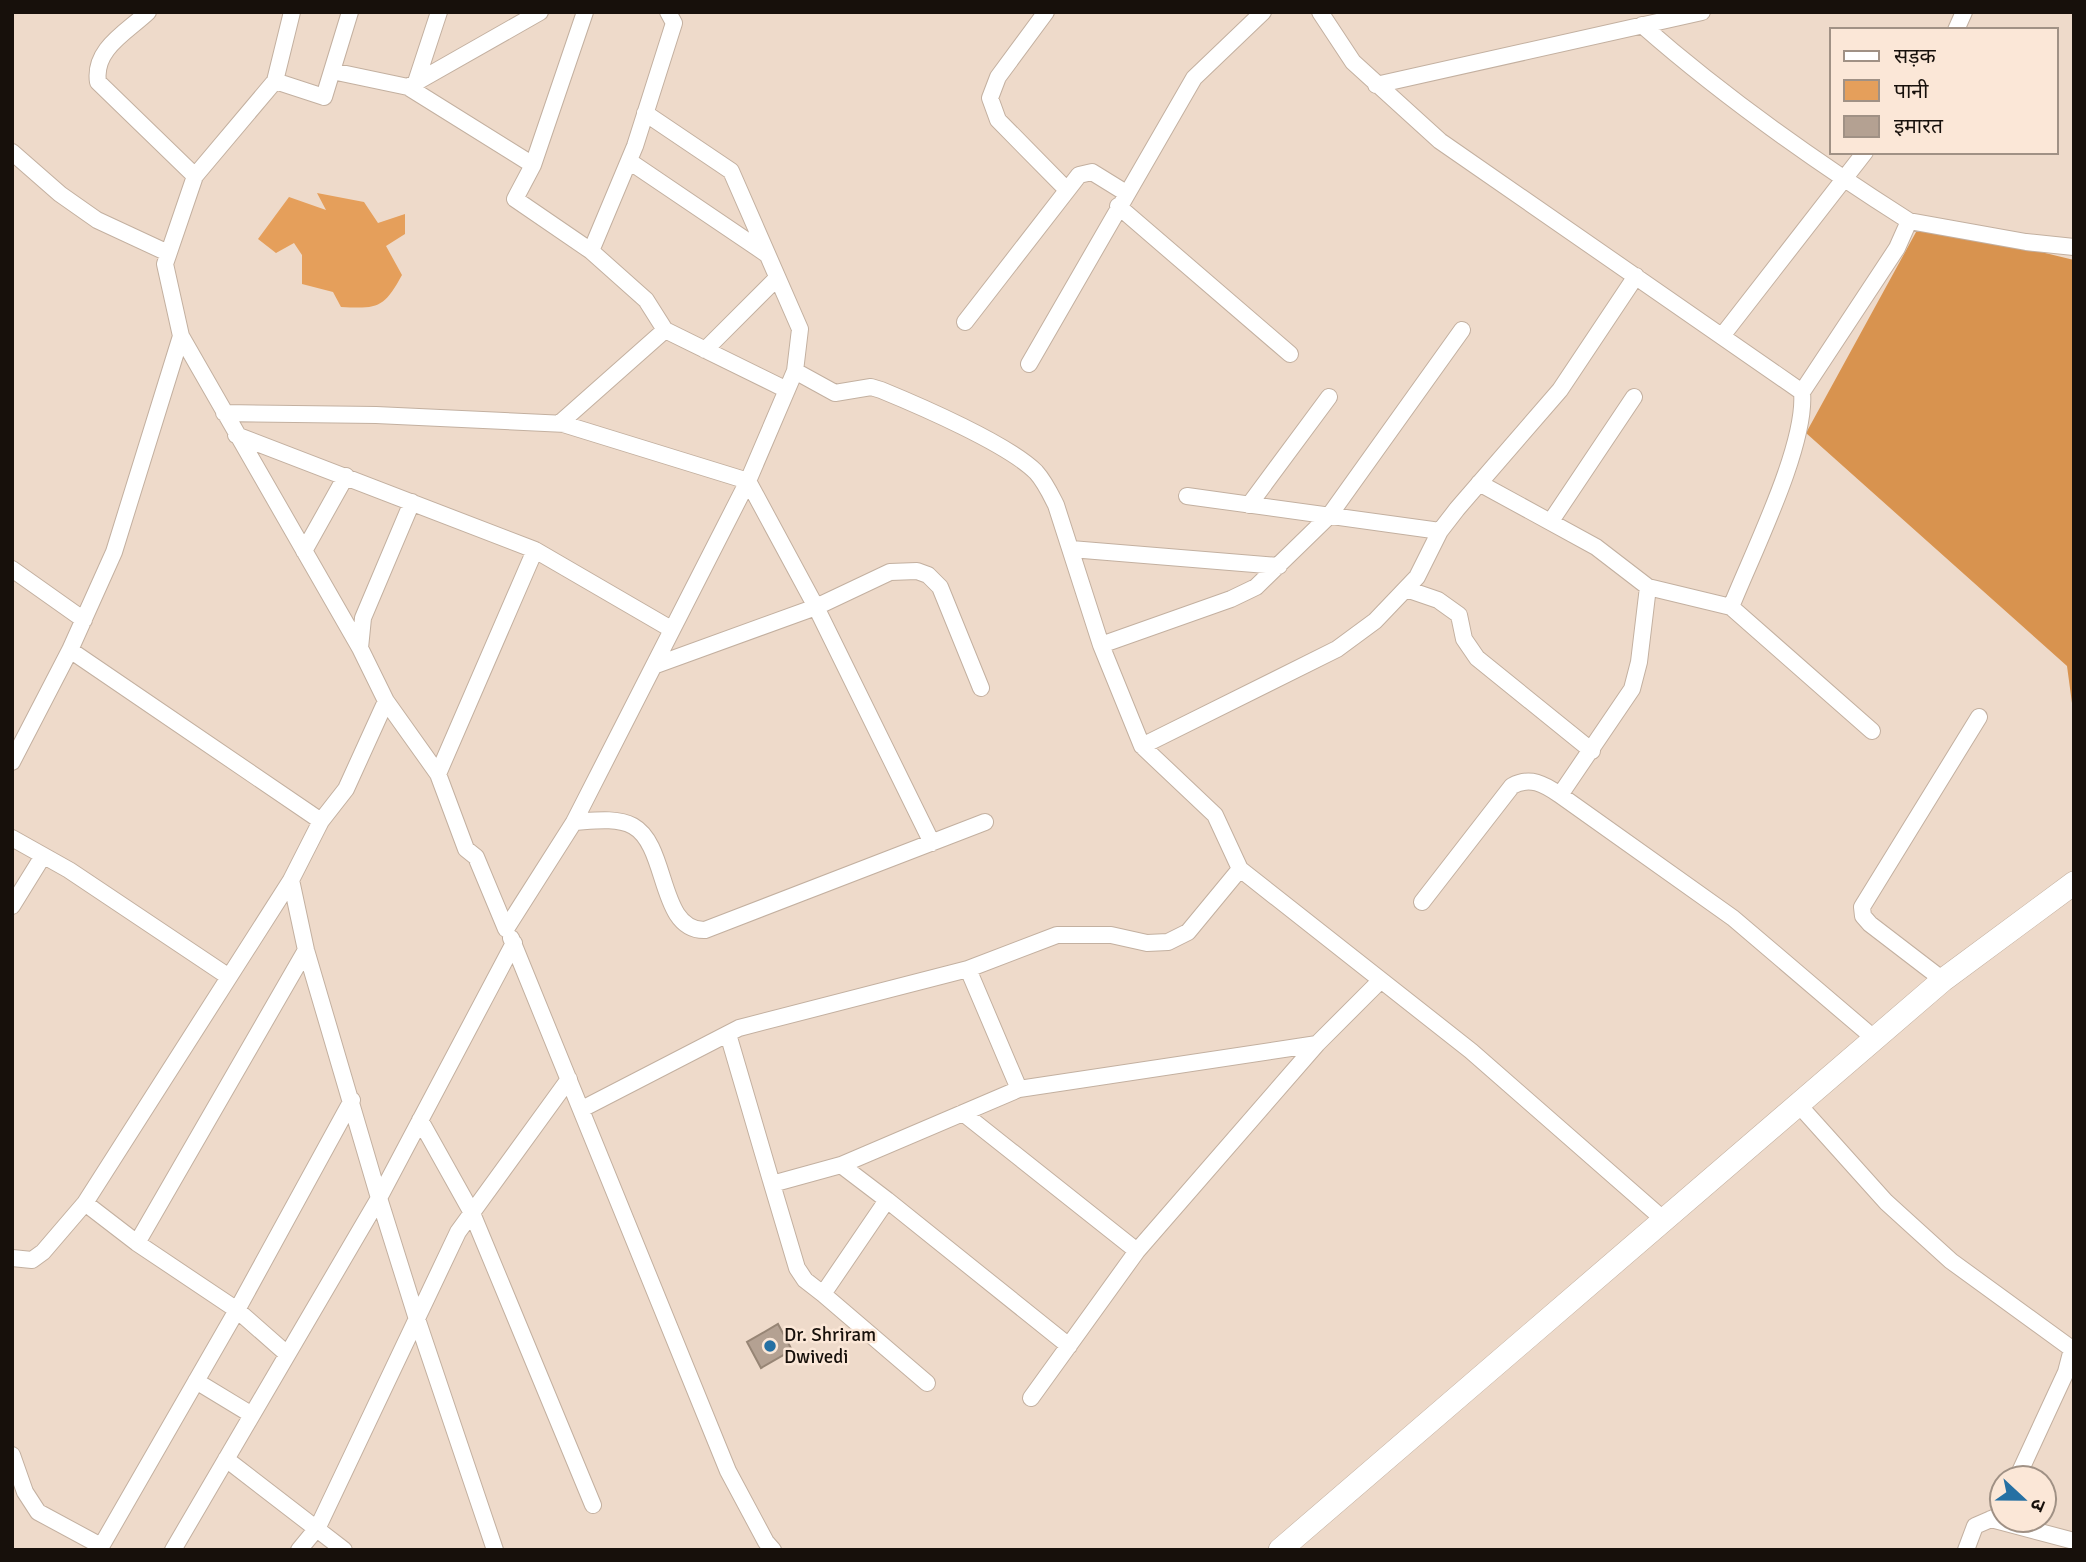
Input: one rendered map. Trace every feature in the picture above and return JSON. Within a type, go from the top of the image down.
[{"type":"street","points":[[148,12],[101,55],[96,69],[98,82],[195,176]]},
{"type":"street","points":[[292,12],[275,81],[195,176],[168,253],[165,264],[181,335],[360,648],[386,701],[438,774],[466,849],[476,857],[582,1109],[728,1471],[765,1542],[773,1550]]},
{"type":"street","points":[[275,81],[324,97],[350,12]]},
{"type":"street","points":[[412,85],[439,12]]},
{"type":"street","points":[[412,85],[540,12]]},
{"type":"street","points":[[585,12],[533,165],[515,199],[591,251],[646,300],[665,330],[787,390]]},
{"type":"street","points":[[591,251],[629,161],[674,23],[668,12]]},
{"type":"street","points":[[1046,12],[998,77],[990,98],[998,120],[1067,190]]},
{"type":"street","points":[[1029,364],[1194,78],[1263,12]]},
{"type":"street","points":[[1320,12],[1353,62],[1440,141],[1802,391]]},
{"type":"street","points":[[1376,85],[1702,12]]},
{"type":"street","points":[[1957,28],[1964,12]]},
{"type":"street","points":[[1642,26],[1712,85],[1844,180],[1909,221],[2026,242],[2074,247]]},
{"type":"street","points":[[332,71],[412,85],[533,165]]},
{"type":"street","points":[[173,1550],[379,1198],[421,1120],[510,936],[574,822],[656,665],[671,629],[748,481],[796,371],[800,329],[731,171],[645,113]]},
{"type":"street","points":[[12,152],[60,194],[86,212],[168,253]]},
{"type":"street","points":[[1722,336],[1864,154]]},
{"type":"street","points":[[629,161],[765,253]]},
{"type":"street","points":[[965,322],[1079,175],[1088,171],[1290,354]]},
{"type":"street","points":[[1731,607],[1796,444],[1803,405],[1802,391],[1897,248],[1909,221]]},
{"type":"street","points":[[1142,746],[1338,649],[1375,621],[1417,577],[1440,531],[1560,390],[1636,276]]},
{"type":"street","points":[[705,350],[776,279]]},
{"type":"street","points":[[665,330],[561,423],[748,481],[816,607],[932,843]]},
{"type":"street","points":[[1101,645],[1231,599],[1256,587],[1329,516],[1462,330]]},
{"type":"street","points":[[12,762],[70,650],[114,552],[181,335]]},
{"type":"street","points":[[796,371],[835,393],[871,387],[881,390],[1016,457],[1034,470],[1047,485],[1071,549],[1101,645],[1142,746],[1215,815],[1240,869],[1379,982],[1471,1051],[1663,1219]]},
{"type":"street","points":[[1249,505],[1329,397]]},
{"type":"street","points":[[1551,521],[1634,397]]},
{"type":"street","points":[[224,413],[376,415],[566,424]]},
{"type":"street","points":[[236,435],[535,550],[671,629]]},
{"type":"street","points":[[304,551],[346,476]]},
{"type":"street","points":[[1479,483],[1596,547],[1648,587],[1731,607],[1872,731]]},
{"type":"street","points":[[1187,496],[1440,531]]},
{"type":"street","points":[[360,648],[363,618],[412,502]]},
{"type":"street","points":[[1071,549],[1279,566]]},
{"type":"street","points":[[438,774],[535,550]]},
{"type":"street","points":[[12,569],[84,620]]},
{"type":"street","points":[[656,665],[816,607],[890,572],[904,569],[928,575],[940,587],[981,688]]},
{"type":"street","points":[[1560,795],[1623,706],[1637,675],[1648,587]]},
{"type":"street","points":[[1406,589],[1438,600],[1459,615],[1464,639],[1477,658],[1592,751]]},
{"type":"street","points":[[70,650],[321,821]]},
{"type":"street","points":[[12,1258],[24,1261],[43,1252],[85,1203],[290,880],[321,821],[346,789],[386,701]]},
{"type":"street","points":[[1943,980],[1870,924],[1863,916],[1862,906],[1979,717]]},
{"type":"street","points":[[1422,902],[1512,786],[1524,780],[1537,782],[1560,795],[1732,919],[1875,1039]]},
{"type":"street","points":[[574,822],[614,821],[640,831],[652,849],[677,915],[686,926],[696,930],[705,930],[985,822]]},
{"type":"street","points":[[12,838],[229,977]]},
{"type":"street","points":[[12,906],[43,856]]},
{"type":"street","points":[[582,1109],[739,1028],[968,969],[1057,935],[1098,934],[1147,943],[1168,942],[1188,932],[1240,869]]},
{"type":"street","points":[[290,880],[306,950],[415,1316],[495,1550]]},
{"type":"street","points":[[1280,1550],[1943,980],[2074,883]]},
{"type":"street","points":[[137,1243],[306,950]]},
{"type":"street","points":[[968,969],[1019,1088]]},
{"type":"street","points":[[1031,1398],[1137,1251],[1318,1044],[1379,982]]},
{"type":"street","points":[[728,1034],[797,1268],[805,1280],[927,1383]]},
{"type":"street","points":[[772,1184],[841,1165],[1019,1088],[1318,1044]]},
{"type":"street","points":[[299,1550],[318,1527],[415,1316],[458,1232],[569,1079]]},
{"type":"street","points":[[12,1455],[20,1469],[25,1492],[38,1512],[100,1548],[237,1310],[352,1100]]},
{"type":"street","points":[[1798,1104],[1885,1202],[1942,1253],[2017,1312],[2072,1349],[2066,1372],[2023,1464]]},
{"type":"street","points":[[963,1112],[1137,1251]]},
{"type":"street","points":[[421,1120],[472,1213],[593,1506]]},
{"type":"street","points":[[841,1165],[1069,1346]]},
{"type":"street","points":[[823,1294],[887,1200]]},
{"type":"street","points":[[85,1203],[137,1243],[237,1310],[288,1354]]},
{"type":"street","points":[[196,1381],[252,1415]]},
{"type":"street","points":[[226,1459],[318,1527],[344,1550]]},
{"type":"street","points":[[1966,1550],[1976,1526],[1988,1519]]},
{"type":"street","points":[[2054,1534],[2074,1541]]},
{"type":"shaded area","points":[[1921,223],[2074,260],[2074,718],[2067,666],[1806,433]]},
{"type":"water","points":[[317,193],[364,202],[378,223],[405,214],[405,234],[386,246],[402,275],[390,294],[379,304],[341,307],[333,292],[302,284],[302,255],[294,243],[276,253],[258,239],[289,197],[326,210]]},
{"type":"building","name":"Dr. Shriram Dwivedi","points":[[778,1324],[792,1350],[761,1368],[747,1342]]},
{"type":"place","name":"Dr. Shriram Dwivedi","points":[[770,1346]]}]
